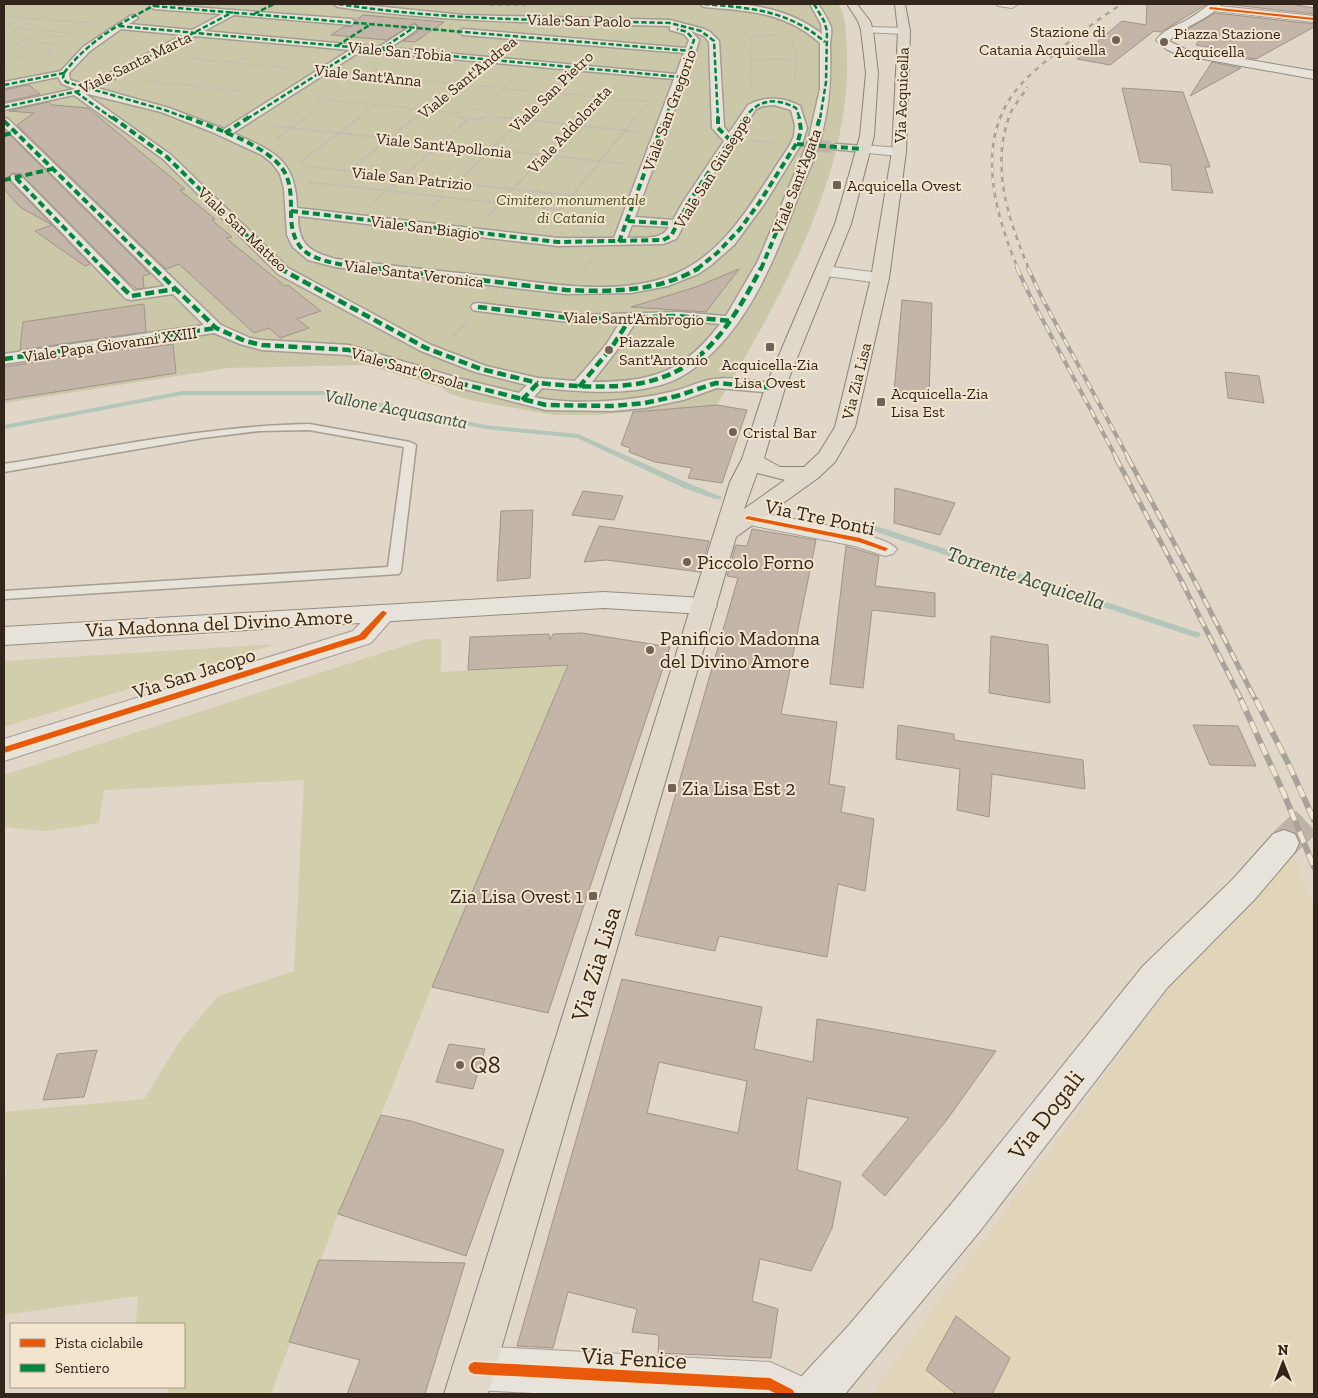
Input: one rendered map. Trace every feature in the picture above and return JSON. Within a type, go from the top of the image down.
[{"type":"main road","name":"Via Acquicella","points":[[852,4],[864,21],[867,30],[872,73],[867,136],[863,149],[900,152],[904,31],[900,4]]},
{"type":"main road","points":[[1314,19],[1214,6],[1188,24],[1173,30],[1162,40],[1172,48],[1314,68]]},
{"type":"main road","name":"Via Acquicella","points":[[867,30],[904,31]]},
{"type":"main road","points":[[1191,51],[1314,75]]},
{"type":"main road","name":"Via Zia Lisa","points":[[470,1381],[741,482],[753,459],[775,388],[843,224],[863,149]]},
{"type":"main road","name":"Via Zia Lisa","points":[[726,533],[810,473],[827,457],[844,427],[880,278],[900,152]]},
{"type":"main road","points":[[824,271],[880,278]]},
{"type":"main road","points":[[753,459],[766,471],[778,474],[810,473]]},
{"type":"main road","name":"Via Tre Ponti","points":[[748,518],[860,540],[885,549]]},
{"type":"main road","name":"Via Madonna del Divino Amore","points":[[4,636],[604,600],[704,606]]},
{"type":"main road","name":"Via San Jacopo","points":[[4,750],[362,637],[384,613]]},
{"type":"main road","name":"Via Dogali","points":[[816,1394],[864,1340],[966,1217],[1155,977],[1244,889],[1284,843]]},
{"type":"main road","name":"Via Fenice","points":[[470,1381],[770,1384],[789,1394]]},
{"type":"street","points":[[253,14],[274,4]]},
{"type":"street","name":"Viale San Paolo","points":[[338,4],[378,10],[463,18],[634,21],[686,26],[701,30],[711,38],[714,45],[718,128],[729,139]]},
{"type":"street","points":[[489,4],[526,4]]},
{"type":"street","points":[[704,4],[750,9],[787,17],[806,27],[825,42]]},
{"type":"street","name":"Viale Sant'Agata","points":[[579,387],[642,383],[676,374],[698,359],[718,340],[731,321],[767,258],[815,146],[826,78],[826,26],[814,4]]},
{"type":"street","points":[[4,86],[64,71],[87,48],[156,5],[212,10],[230,8],[253,14],[351,22]]},
{"type":"street","name":"Viale Santa Marta","points":[[4,107],[82,91],[195,32],[230,8]]},
{"type":"street","name":"Viale San Gregorio","points":[[620,242],[691,51],[694,38],[687,32],[673,28],[634,21]]},
{"type":"street","points":[[337,46],[368,24],[416,28],[380,50]]},
{"type":"street","name":"Viale San Tobia","points":[[120,26],[681,77]]},
{"type":"street","points":[[433,30],[691,51]]},
{"type":"street","points":[[225,133],[359,48]]},
{"type":"street","name":"Viale Santa Veronica","points":[[64,71],[63,78],[66,82],[82,91],[166,110],[225,133],[269,153],[280,163],[285,171],[288,180],[292,228],[300,248],[311,257],[321,261],[566,290],[593,291],[647,287],[675,280],[695,270],[726,244],[752,212],[797,144]]},
{"type":"street","name":"Viale San Matteo","points":[[82,91],[168,157],[284,271],[439,354],[481,368],[538,383],[579,387]]},
{"type":"street","name":"Viale San Giuseppe","points":[[620,242],[663,240],[671,236],[676,224],[729,139],[752,107],[759,103],[780,103],[796,108],[801,130],[797,144]]},
{"type":"street","name":"Viale Sant'Orsola","points":[[4,121],[10,134],[52,169],[216,328],[245,341],[262,345],[349,350],[455,382],[546,405],[612,406],[645,402],[677,396],[716,384],[775,388]]},
{"type":"street","points":[[797,144],[815,146]]},
{"type":"street","points":[[836,147],[863,149]]},
{"type":"street","points":[[10,179],[52,169]]},
{"type":"street","points":[[10,179],[131,296],[175,289]]},
{"type":"street","name":"Viale San Biagio","points":[[291,211],[536,240],[579,243],[620,242]]},
{"type":"street","points":[[628,220],[676,224]]},
{"type":"street","name":"Viale Sant'Ambrogio","points":[[478,308],[576,320],[678,316],[731,321]]},
{"type":"street","points":[[579,387],[612,347],[631,317]]},
{"type":"street","name":"Viale Papa Giovanni XXIII","points":[[4,359],[216,328]]},
{"type":"street","points":[[522,400],[538,383]]},
{"type":"lane","points":[[4,468],[202,435],[259,428],[309,427],[410,445],[394,571],[4,595]]},
{"type":"path","points":[[4,10],[18,4]]},
{"type":"path","points":[[4,36],[65,4]]},
{"type":"path","points":[[4,16],[98,24]]},
{"type":"path","points":[[4,27],[27,18]]},
{"type":"path","points":[[20,28],[82,34]]},
{"type":"path","points":[[4,48],[48,31]]},
{"type":"path","points":[[48,35],[65,37],[48,53]]},
{"type":"path","points":[[749,37],[778,35]]},
{"type":"path","points":[[55,57],[30,42],[58,45]]},
{"type":"path","points":[[190,120],[314,43]]},
{"type":"path","points":[[15,44],[64,71]]},
{"type":"path","points":[[258,148],[268,144],[400,51]]},
{"type":"path","points":[[339,134],[444,55]]},
{"type":"path","points":[[751,59],[797,60]]},
{"type":"path","points":[[536,240],[670,76]]},
{"type":"path","points":[[487,116],[490,114],[485,110],[473,109],[461,111],[457,116],[467,120],[487,116],[660,134]]},
{"type":"path","points":[[355,219],[467,120]]},
{"type":"path","points":[[729,139],[797,144]]},
{"type":"path","points":[[288,180],[560,210]]},
{"type":"path","points":[[439,354],[478,308]]},
{"type":"shaded area","points":[[425,639],[441,639],[441,672],[568,665],[432,987],[361,1165],[338,1214],[271,1394],[168,1394],[168,1388],[185,1388],[185,1323],[136,1323],[138,1296],[4,1315],[4,1183],[7,1167],[4,1167],[4,1112],[144,1099],[180,1041],[218,996],[294,971],[304,780],[104,790],[99,823],[45,831],[4,827],[4,775]]},
{"type":"shaded area","points":[[276,644],[4,727],[4,661]]},
{"type":"shaded area","points":[[1291,848],[1314,908],[1314,1394],[871,1394],[1172,983]]},
{"type":"green space","name":"Cimitero monumentale di Catania","points":[[4,4],[838,4],[845,21],[846,33],[845,98],[837,145],[824,191],[807,236],[764,324],[717,405],[594,415],[554,415],[470,400],[450,394],[441,387],[366,365],[228,368],[4,403]]},
{"type":"building","points":[[1147,4],[1207,4],[1161,32],[1154,31],[1110,65],[1077,59],[1122,21],[1146,25]]},
{"type":"building","points":[[1224,4],[1291,4],[1314,8],[1314,14]]},
{"type":"building","points":[[1215,13],[1314,24],[1314,27],[1256,59],[1218,53],[1220,49],[1196,45],[1203,35],[1181,33]]},
{"type":"building","points":[[363,15],[444,22],[415,42],[403,41],[417,32],[418,25],[414,23],[387,40],[331,35],[345,26],[351,27],[357,24],[356,20]]},
{"type":"building","points":[[1212,62],[1241,68],[1190,96]]},
{"type":"building","points":[[29,85],[40,94],[4,102],[4,90]]},
{"type":"building","points":[[1122,88],[1183,92],[1210,167],[1205,167],[1213,193],[1172,190],[1171,165],[1140,162]]},
{"type":"building","points":[[49,102],[52,105],[88,108],[185,189],[180,190],[215,219],[212,220],[232,237],[226,238],[285,286],[288,285],[321,311],[297,319],[309,328],[280,338],[269,328],[254,333],[179,264],[166,269],[17,125],[34,113],[9,111]]},
{"type":"building","points":[[7,132],[150,274],[143,276],[144,288],[137,289],[128,282],[21,174],[12,173],[8,177],[11,182],[90,264],[85,266],[35,231],[52,225],[20,207],[4,189],[4,134]]},
{"type":"building","points":[[739,269],[706,312],[631,307],[696,287]]},
{"type":"building","points":[[902,300],[932,303],[929,395],[894,392]]},
{"type":"building","points":[[144,304],[146,332],[20,350],[23,322]]},
{"type":"building","points":[[173,344],[176,373],[4,400],[4,367],[146,345],[146,348]]},
{"type":"building","points":[[1225,372],[1259,376],[1264,403],[1228,398]]},
{"type":"building","points":[[717,405],[747,410],[722,483],[688,478],[692,468],[655,462],[629,452],[630,448],[621,445],[633,412]]},
{"type":"building","points":[[895,488],[955,503],[940,535],[894,523]]},
{"type":"building","points":[[583,491],[623,496],[614,520],[572,515]]},
{"type":"building","points":[[533,510],[530,578],[497,581],[501,511]]},
{"type":"building","points":[[599,526],[709,541],[700,572],[606,560],[584,562]]},
{"type":"building","points":[[752,529],[816,540],[781,714],[837,722],[829,784],[845,787],[841,812],[874,819],[865,891],[838,884],[827,957],[719,936],[715,951],[635,935],[738,578],[727,576],[736,545],[747,546]]},
{"type":"building","points":[[846,546],[879,556],[875,586],[935,593],[935,617],[872,610],[863,688],[830,684]]},
{"type":"building","points":[[582,633],[670,647],[548,1013],[432,987],[568,665],[468,670],[470,637],[549,634],[550,640],[553,634]]},
{"type":"building","points":[[991,636],[1048,645],[1050,703],[989,693]]},
{"type":"building","points":[[898,725],[954,734],[954,740],[1083,760],[1085,789],[992,774],[989,817],[957,810],[960,769],[896,759]]},
{"type":"building","points":[[1193,725],[1238,726],[1256,766],[1210,765]]},
{"type":"building","points":[[622,979],[762,1007],[754,1049],[813,1062],[817,1019],[996,1051],[946,1121],[885,1196],[862,1175],[909,1118],[807,1098],[797,1170],[841,1182],[832,1228],[811,1271],[760,1259],[752,1301],[778,1309],[771,1358],[658,1353],[659,1335],[632,1332],[637,1309],[568,1292],[553,1348],[517,1346]],"holes":[[[659,1062],[747,1081],[738,1133],[647,1113]]]},
{"type":"building","points":[[449,1044],[485,1049],[473,1089],[436,1082]]},
{"type":"building","points":[[97,1050],[84,1097],[43,1100],[57,1054]]},
{"type":"building","points":[[381,1115],[411,1121],[504,1150],[466,1256],[338,1214]]},
{"type":"building","points":[[319,1260],[465,1263],[425,1394],[347,1394],[360,1360],[289,1342]]},
{"type":"building","points":[[956,1316],[1010,1358],[992,1394],[956,1394],[926,1370]]},
{"type":"waterway","name":"Vallone Acquasanta","points":[[4,427],[182,393],[325,393],[485,427],[578,436],[687,486],[718,497]]},
{"type":"waterway","name":"Torrente Acquicella","points":[[855,522],[1197,635]]},
{"type":"tunnel","points":[[351,22],[365,24]]},
{"type":"tunnel","points":[[419,28],[433,30]]},
{"type":"tunnel","points":[[819,146],[836,147]]},
{"type":"tunnel","points":[[1284,843],[1314,815]]},
{"type":"railway","points":[[1018,269],[1003,227],[993,183],[992,160],[994,138],[1000,117],[1015,91],[1031,74],[1079,34],[1122,4]]},
{"type":"railway","points":[[1027,88],[1010,114],[1004,134],[1002,173],[1008,212],[1029,269]]},
{"type":"railway","points":[[1017,268],[1032,300],[1117,459]]},
{"type":"railway","points":[[1028,268],[1043,300],[1129,459]]},
{"type":"railway","points":[[1116,458],[1181,580],[1242,701]]},
{"type":"railway","points":[[1128,458],[1199,589],[1256,701]]},
{"type":"railway","points":[[1241,700],[1284,794],[1314,867]]},
{"type":"railway","points":[[1256,700],[1314,820]]},
{"type":"marked path","points":[[64,73],[82,51],[106,33],[157,4]]},
{"type":"marked path","points":[[254,14],[274,4]]},
{"type":"marked path","points":[[338,4],[378,10],[463,18],[670,23],[701,31],[714,41],[718,128],[729,139]]},
{"type":"marked path","points":[[489,4],[526,4]]},
{"type":"marked path","points":[[704,4],[753,9],[778,14],[803,25],[825,42]]},
{"type":"marked path","points":[[522,400],[538,383],[608,387],[627,386],[661,379],[676,373],[697,359],[717,339],[734,315],[765,261],[778,233],[818,128],[826,82],[825,42],[827,31],[824,21],[814,4]]},
{"type":"marked path","points":[[154,6],[691,51]]},
{"type":"marked path","points":[[4,107],[88,89],[233,12]]},
{"type":"marked path","points":[[337,46],[371,24]]},
{"type":"marked path","points":[[119,26],[681,77]]},
{"type":"marked path","points":[[380,50],[413,28]]},
{"type":"marked path","points":[[619,242],[694,40],[687,32],[677,29]]},
{"type":"marked path","points":[[225,133],[359,48]]},
{"type":"marked path","points":[[64,73],[63,78],[66,82],[174,113],[250,144],[271,156],[286,174],[290,189],[291,220],[293,235],[300,247],[313,257],[335,263],[566,290],[598,291],[647,287],[678,278],[706,263],[729,242],[759,203],[800,136],[800,119],[796,108],[780,102],[762,103],[752,107],[689,202],[671,236],[663,240],[558,242],[291,211]]},
{"type":"marked path","points":[[4,85],[64,73]]},
{"type":"marked path","points":[[76,92],[167,157],[283,271],[426,348],[481,369],[538,383]]},
{"type":"marked path","points":[[4,121],[216,328],[245,341],[262,345],[349,350],[455,382],[546,405],[612,406],[645,403],[677,396],[716,383],[775,388]]},
{"type":"marked path","points":[[4,135],[16,132]]},
{"type":"marked path","points":[[797,144],[863,149]]},
{"type":"marked path","points":[[4,180],[52,169]]},
{"type":"marked path","points":[[16,178],[131,296],[175,289]]},
{"type":"marked path","points":[[628,221],[676,224]]},
{"type":"marked path","points":[[478,307],[577,319],[678,316],[731,321]]},
{"type":"marked path","points":[[579,387],[612,347],[631,317]]},
{"type":"marked path","points":[[4,359],[216,328]]},
{"type":"cycle path","points":[[1210,8],[1314,19]]},
{"type":"cycle path","points":[[748,518],[860,540],[885,549]]},
{"type":"cycle path","points":[[4,750],[362,637],[384,613]]},
{"type":"cycle path","points":[[474,1368],[770,1384],[789,1394]]},
{"type":"place","name":"Stazione di Catania Acquicella","points":[[1116,40]]},
{"type":"place","name":"Piazza Stazione Acquicella","points":[[1164,42]]},
{"type":"place","name":"Acquicella Ovest","points":[[837,185]]},
{"type":"place","name":"Acquicella-Zia Lisa Ovest","points":[[770,347]]},
{"type":"place","name":"Piazzale Sant'Antonio","points":[[609,350]]},
{"type":"place","name":"Acquicella-Zia Lisa Est","points":[[881,402]]},
{"type":"place","name":"Cristal Bar","points":[[733,432]]},
{"type":"place","name":"Piccolo Forno","points":[[687,562]]},
{"type":"place","name":"Panificio Madonna del Divino Amore","points":[[650,650]]},
{"type":"place","name":"Zia Lisa Est 2","points":[[672,788]]},
{"type":"place","name":"Zia Lisa Ovest 1","points":[[593,896]]},
{"type":"place","name":"Q8","points":[[460,1065]]}]
